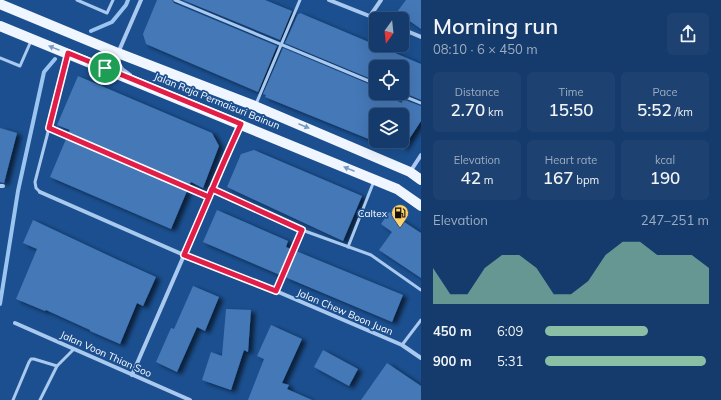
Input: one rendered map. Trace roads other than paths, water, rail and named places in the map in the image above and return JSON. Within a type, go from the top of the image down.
[{"type":"main road","name":"Jalan Raja Permaisuri Bainun","points":[[0,4],[118,53],[255,106],[410,172],[421,180]]},
{"type":"main road","name":"Jalan Raja Permaisuri Bainun","points":[[0,26],[397,188],[421,206]]},
{"type":"street","points":[[141,0],[118,53],[119,64],[123,70],[142,83]]},
{"type":"street","points":[[329,0],[369,16]]},
{"type":"street","points":[[373,12],[381,0]]},
{"type":"street","points":[[409,32],[421,37]]},
{"type":"street","points":[[132,375],[241,124]]},
{"type":"street","points":[[410,172],[421,156]]},
{"type":"street","name":"Jalan Chew Boon Juan","points":[[40,192],[184,255],[276,291],[402,344],[421,358]]},
{"type":"street","name":"Jalan Voon Thian Soo","points":[[15,323],[190,400]]},
{"type":"lane","points":[[77,0],[107,13],[113,0]]},
{"type":"lane","points":[[175,0],[369,81]]},
{"type":"lane","points":[[255,106],[300,0]]},
{"type":"lane","points":[[0,58],[20,66],[32,39]]},
{"type":"lane","points":[[40,192],[36,188],[35,182],[68,53]]},
{"type":"lane","points":[[409,98],[421,103]]},
{"type":"lane","points":[[49,128],[209,197]]},
{"type":"lane","points":[[348,247],[374,179]]},
{"type":"lane","points":[[212,189],[302,230],[371,255],[421,290]]},
{"type":"lane","points":[[276,291],[302,230]]},
{"type":"lane","points":[[402,344],[421,320]]},
{"type":"lane","points":[[40,400],[57,366],[74,349]]},
{"type":"lane","points":[[13,400],[31,359],[57,366]]},
{"type":"waterway","points":[[91,31],[112,22],[126,5],[128,0]]},
{"type":"waterway","points":[[0,304],[18,191],[44,72],[55,59]]},
{"type":"place","name":"Caltex","points":[[400,228]]}]
